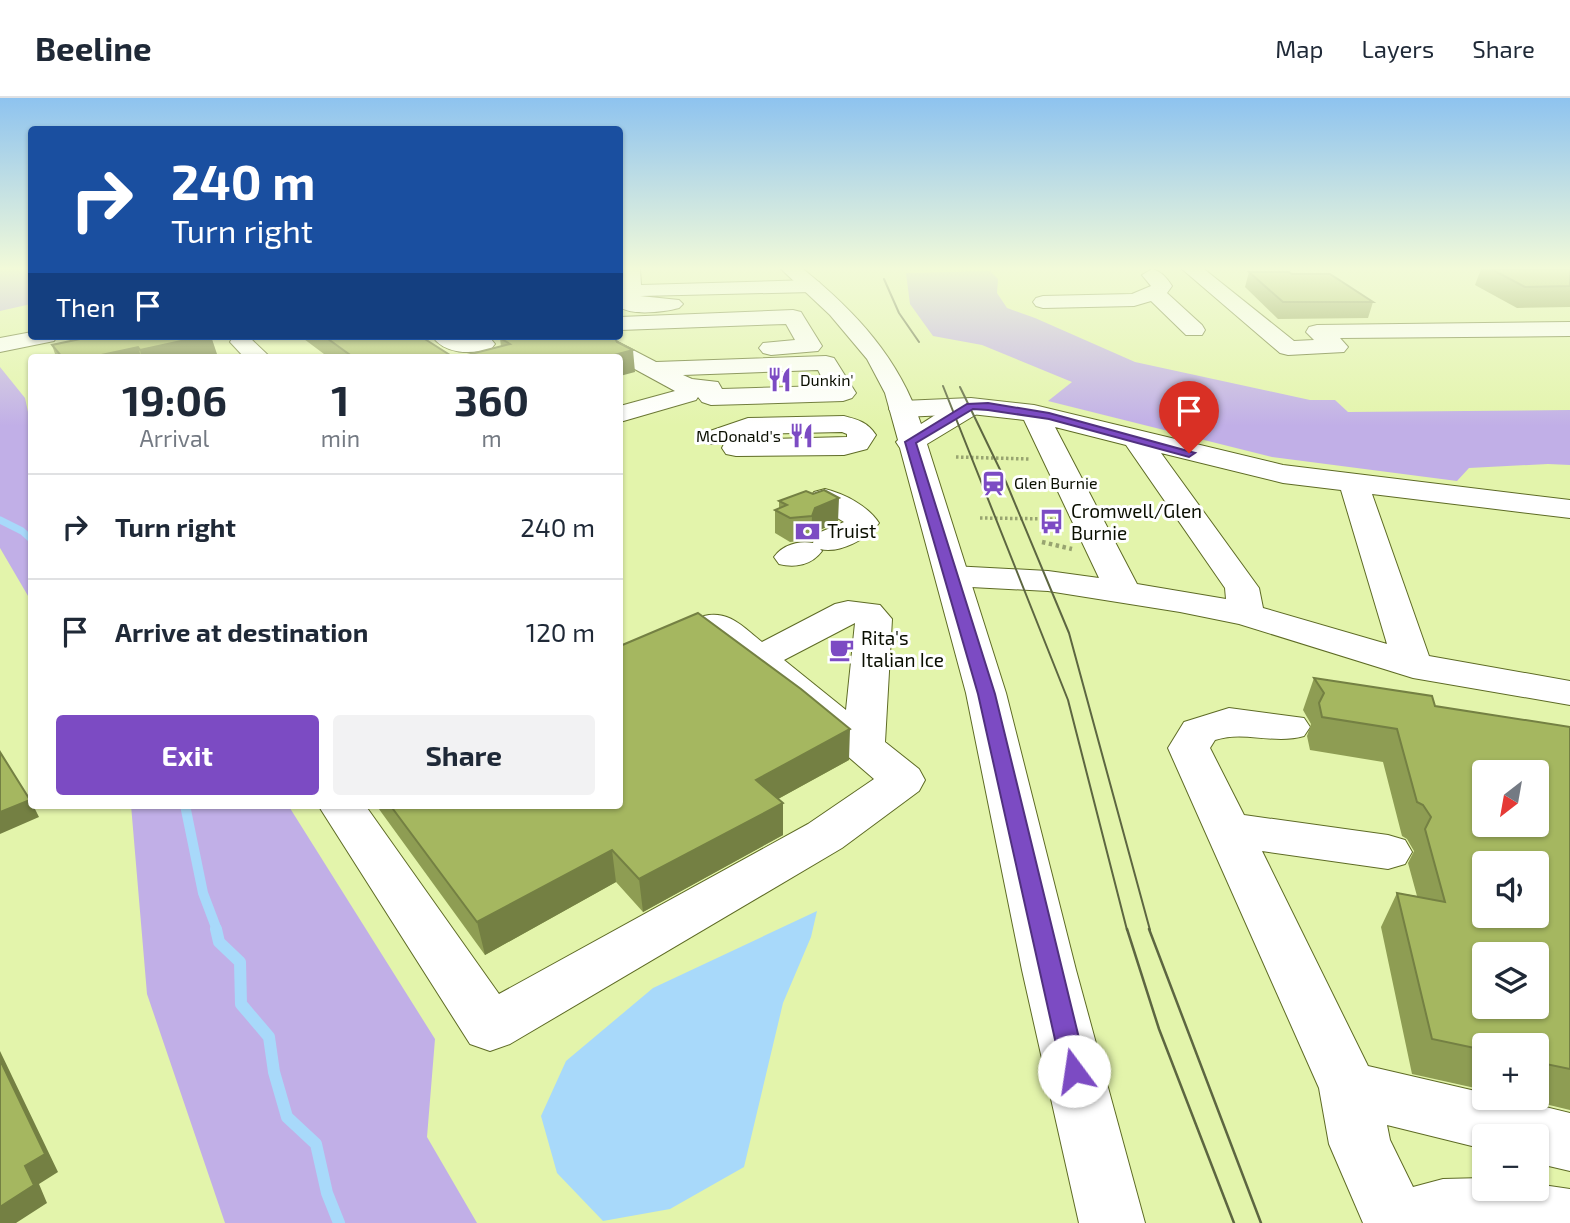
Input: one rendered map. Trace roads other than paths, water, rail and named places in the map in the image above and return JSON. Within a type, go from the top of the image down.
[{"type":"main road","points":[[623,324],[682,322]]},
{"type":"main road","points":[[597,340],[711,397],[843,393],[796,322]]},
{"type":"main road","points":[[847,322],[886,368],[902,409],[952,576],[986,694],[1049,970],[1112,1223]]},
{"type":"main road","points":[[1185,322],[1194,330]]},
{"type":"main road","points":[[1256,322],[1289,348],[1336,347],[1317,332],[1570,329]]},
{"type":"main road","points":[[449,340],[457,345],[489,350]]},
{"type":"main road","points":[[0,345],[34,344]]},
{"type":"main road","points":[[622,353],[818,354]]},
{"type":"main road","points":[[623,413],[684,385],[818,354]]},
{"type":"main road","points":[[631,386],[684,385]]},
{"type":"main road","points":[[902,409],[971,406],[1034,413],[1247,467],[1354,485],[1570,509]]},
{"type":"main road","points":[[910,442],[971,406]]},
{"type":"main road","points":[[1034,413],[1123,592]]},
{"type":"main road","points":[[1136,439],[1242,588],[1245,614]]},
{"type":"main road","points":[[1354,485],[1413,666]]},
{"type":"main road","points":[[808,550],[858,528],[863,523],[860,518],[825,498]]},
{"type":"main road","points":[[952,576],[1048,581],[1245,614],[1413,666],[1470,678],[1570,693]]},
{"type":"main road","points":[[758,659],[848,612],[867,613],[874,619],[863,747]]},
{"type":"main road","points":[[344,809],[490,1027],[825,836],[903,780],[717,624]]},
{"type":"main road","points":[[1289,727],[1229,721],[1199,731],[1189,748],[1349,1087],[1360,1144],[1396,1223]]},
{"type":"main road","points":[[1229,830],[1388,852]]},
{"type":"main road","points":[[1349,1087],[1570,1142]]},
{"type":"main road","points":[[1403,1223],[1415,1217],[1455,1211],[1491,1212],[1570,1222]]},
{"type":"water","points":[[817,911],[811,937],[783,1003],[744,1167],[670,1209],[603,1221],[557,1173],[541,1116],[566,1061],[653,988]]},
{"type":"waterway","points":[[0,520],[28,536]]},
{"type":"waterway","points":[[186,809],[203,893],[217,930]]},
{"type":"waterway","points":[[216,929],[219,942],[240,962],[241,1004],[269,1037],[274,1072],[287,1117],[316,1144],[327,1193],[339,1223]]},
{"type":"tram line","points":[[905,322],[919,342]]},
{"type":"tram line","points":[[943,386],[1068,700],[1127,930]]},
{"type":"tram line","points":[[960,387],[1006,482],[1069,633],[1150,930]]},
{"type":"tram line","points":[[1127,929],[1159,1029],[1234,1223]]},
{"type":"tram line","points":[[1149,929],[1261,1223]]},
{"type":"place","name":"Dunkin'","points":[[780,380]]},
{"type":"place","name":"McDonald's","points":[[801,436]]},
{"type":"place","name":"Glen Burnie","points":[[994,483]]},
{"type":"place","name":"Cromwell/Glen Burnie","points":[[1051,522]]},
{"type":"place","name":"Truist","points":[[807,531]]},
{"type":"place","name":"Rita's Italian Ice","points":[[841,649]]}]
